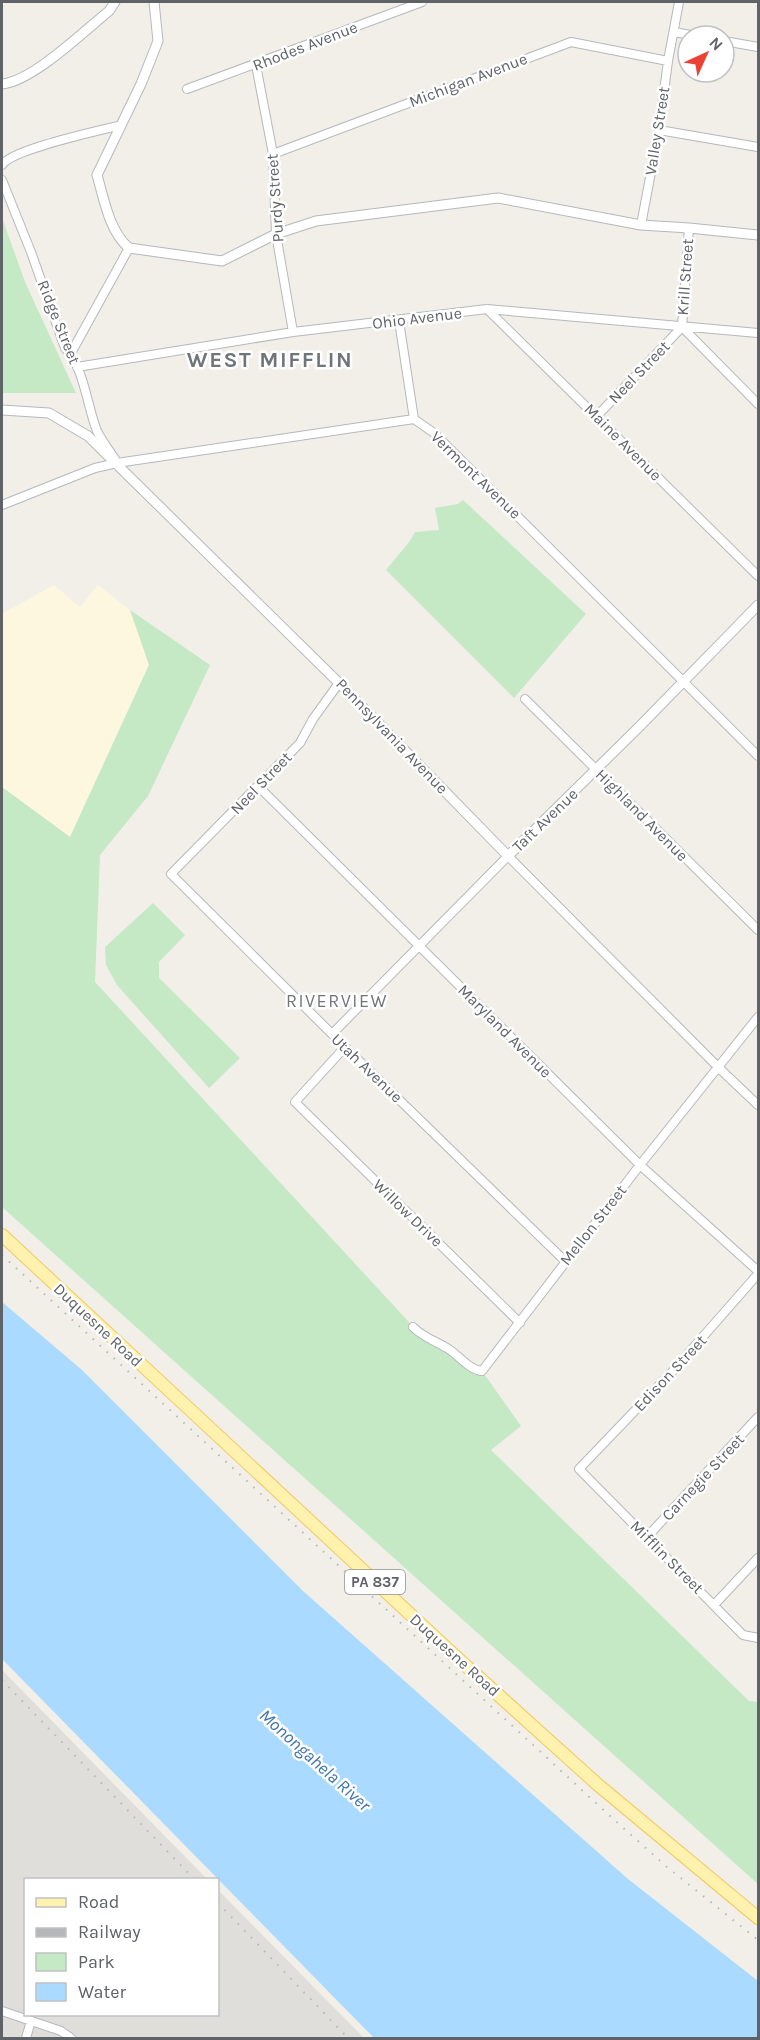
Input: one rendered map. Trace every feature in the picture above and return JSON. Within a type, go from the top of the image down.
[{"type":"main road","name":"Duquesne Road","points":[[2,1235],[454,1655],[597,1784],[759,1918]]},
{"type":"street","points":[[2,84],[9,84],[44,64],[109,11],[116,2]]},
{"type":"street","points":[[154,2],[158,41],[141,84],[97,175],[110,219],[120,240],[129,248],[222,261],[276,234],[316,221],[498,198],[641,225],[759,235]]},
{"type":"street","name":"Rhodes Avenue","points":[[187,89],[422,2]]},
{"type":"street","name":"Valley Street","points":[[641,225],[679,2]]},
{"type":"street","name":"Michigan Avenue","points":[[273,154],[571,42],[668,61]]},
{"type":"street","points":[[736,43],[759,47]]},
{"type":"street","name":"Purdy Street","points":[[256,65],[273,154],[276,234],[293,332]]},
{"type":"street","points":[[3,163],[25,151],[121,125]]},
{"type":"street","points":[[659,130],[759,147]]},
{"type":"street","name":"Ridge Street","points":[[2,180],[32,252],[66,348],[71,353],[77,367],[98,433],[117,463]]},
{"type":"street","name":"Krill Street","points":[[682,327],[689,228]]},
{"type":"street","points":[[71,353],[129,248]]},
{"type":"street","name":"Ohio Avenue","points":[[77,367],[293,332],[487,309],[759,333]]},
{"type":"street","name":"Maine Avenue","points":[[487,309],[759,576]]},
{"type":"street","points":[[399,321],[414,419]]},
{"type":"street","points":[[682,327],[759,404]]},
{"type":"street","name":"Neel Street","points":[[597,416],[682,327]]},
{"type":"street","name":"Pennsylvania Avenue","points":[[2,410],[49,413],[88,436],[339,683],[508,856],[719,1068],[759,1105]]},
{"type":"street","name":"Vermont Avenue","points":[[2,505],[93,469],[117,463],[414,419],[434,433],[759,756]]},
{"type":"street","name":"Taft Avenue","points":[[332,1034],[759,605]]},
{"type":"street","name":"Neel Street","points":[[171,874],[302,740],[313,719],[339,683]]},
{"type":"street","name":"Highland Avenue","points":[[525,699],[759,930]]},
{"type":"street","name":"Maryland Avenue","points":[[258,786],[640,1165],[759,1273]]},
{"type":"street","name":"Utah Avenue","points":[[171,874],[565,1261]]},
{"type":"street","name":"Mellon Street","points":[[413,1327],[432,1342],[448,1349],[476,1370],[482,1371],[640,1165],[759,1017]]},
{"type":"street","name":"Willow Drive","points":[[345,1047],[295,1102],[520,1323]]},
{"type":"street","name":"Edison Street","points":[[579,1469],[672,1372],[759,1273]]},
{"type":"street","name":"Carnegie Street","points":[[647,1537],[759,1417]]},
{"type":"street","name":"Mifflin Street","points":[[579,1469],[742,1635],[759,1638]]},
{"type":"street","points":[[714,1605],[759,1558]]},
{"type":"street","points":[[2,2011],[61,2031],[71,2038]]},
{"type":"street","points":[[26,2038],[31,2021]]},
{"type":"shaded area","points":[[54,585],[80,607],[98,585],[130,610],[149,664],[70,837],[2,787],[2,614]]},
{"type":"shaded area","points":[[2,1670],[206,1878],[24,1878],[24,2016],[219,2016],[219,1891],[364,2038],[2,2038]]},
{"type":"green space","points":[[2,218],[25,282],[76,393],[2,393]]},
{"type":"green space","points":[[463,500],[586,614],[514,698],[386,570],[415,532],[439,530],[435,508],[458,504]]},
{"type":"green space","points":[[130,610],[210,665],[148,796],[100,855],[95,982],[419,1333],[482,1371],[521,1426],[491,1450],[749,1701],[758,1702],[758,1884],[2,1207],[2,787],[70,837],[149,665]]},
{"type":"green space","points":[[153,903],[185,935],[159,962],[159,978],[240,1058],[209,1088],[117,985],[106,965],[105,947]]},
{"type":"water","name":"Monongahela River","points":[[2,1302],[82,1370],[303,1591],[628,1879],[758,1981],[758,2038],[374,2038],[2,1659]]},
{"type":"railway","points":[[2,1255],[610,1816],[667,1867],[758,1940]]},
{"type":"railway","points":[[2,1680],[193,1878]]},
{"type":"railway","points":[[219,1904],[348,2038]]},
{"type":"district","name":"WEST MIFFLIN","points":[[270,360]]},
{"type":"district","name":"RIVERVIEW","points":[[337,1001]]}]
